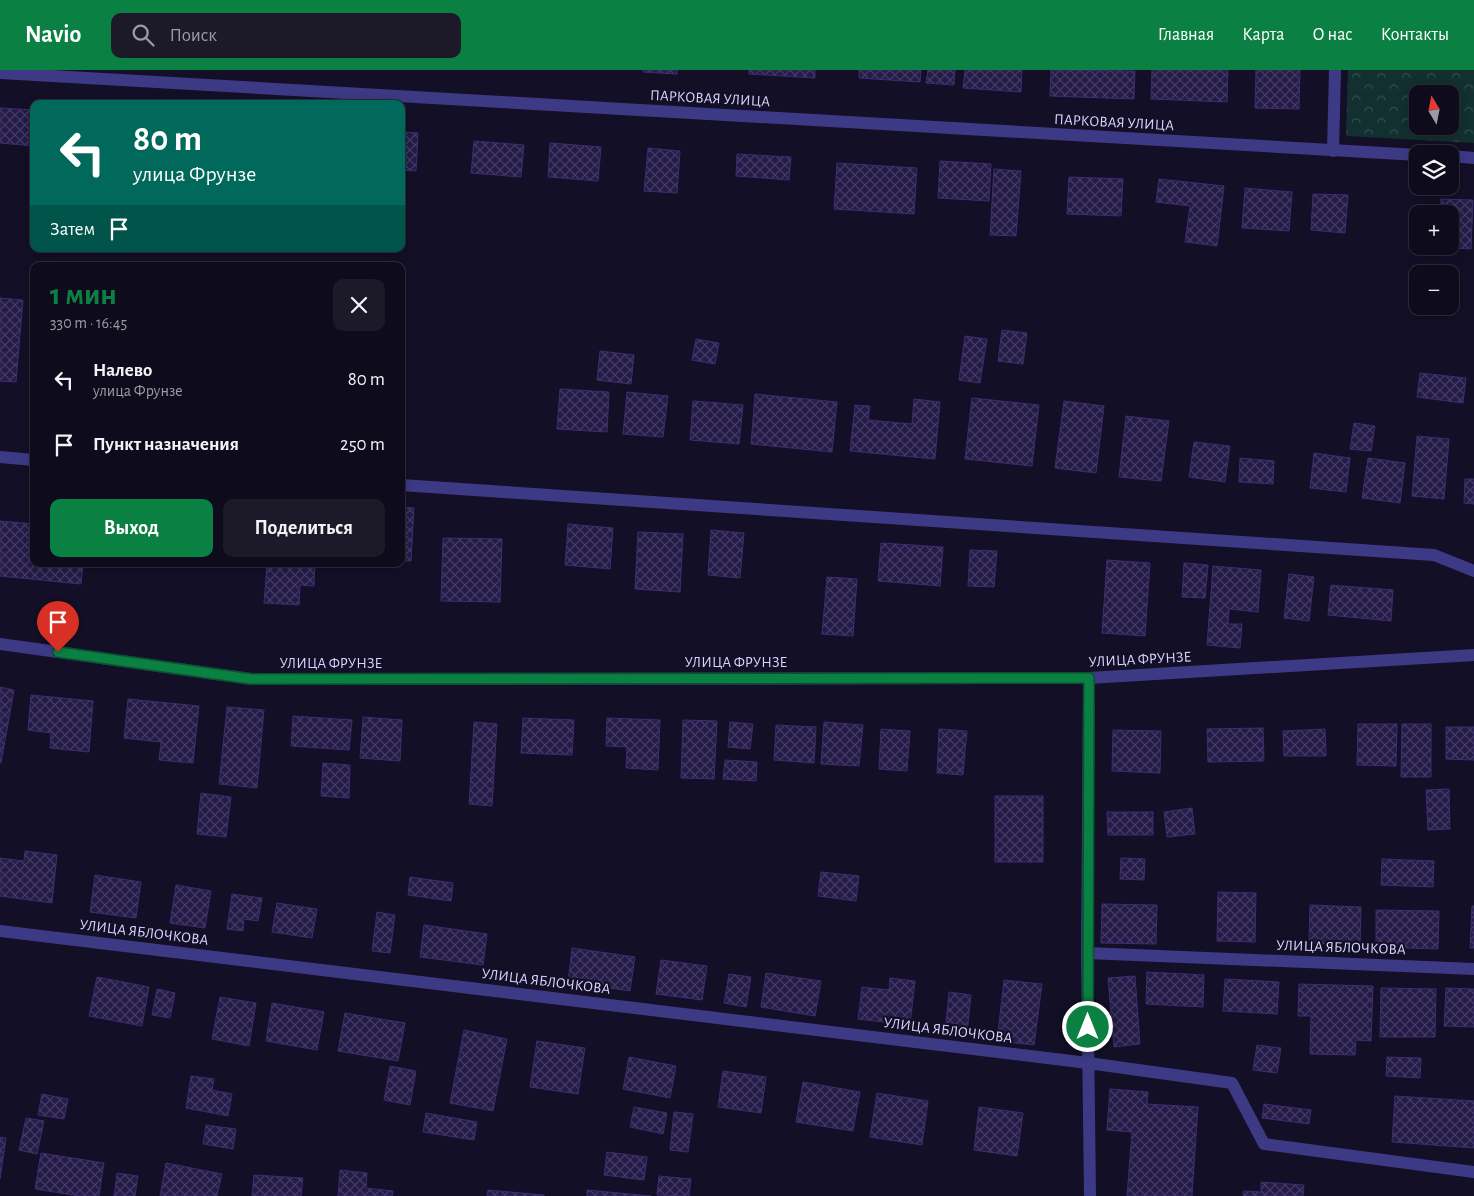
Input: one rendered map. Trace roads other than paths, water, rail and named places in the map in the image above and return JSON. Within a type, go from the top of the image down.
[{"type":"street","points":[[1333,151],[1335,70]]},
{"type":"street","name":"ПАРКОВАЯ УЛИЦА","points":[[0,73],[1409,155]]},
{"type":"street","points":[[1459,157],[1474,158]]},
{"type":"street","points":[[0,457],[30,460]]},
{"type":"street","points":[[405,485],[1434,555],[1474,571]]},
{"type":"street","name":"УЛИЦА ФРУНЗЕ","points":[[0,644],[251,679],[1089,678],[1474,656]]},
{"type":"street","points":[[1089,678],[1087,953],[1090,1196]]},
{"type":"street","name":"УЛИЦА ЯБЛОЧКОВА","points":[[0,931],[1232,1083],[1264,1144],[1474,1172]]},
{"type":"street","name":"УЛИЦА ЯБЛОЧКОВА","points":[[1087,953],[1474,969]]}]
